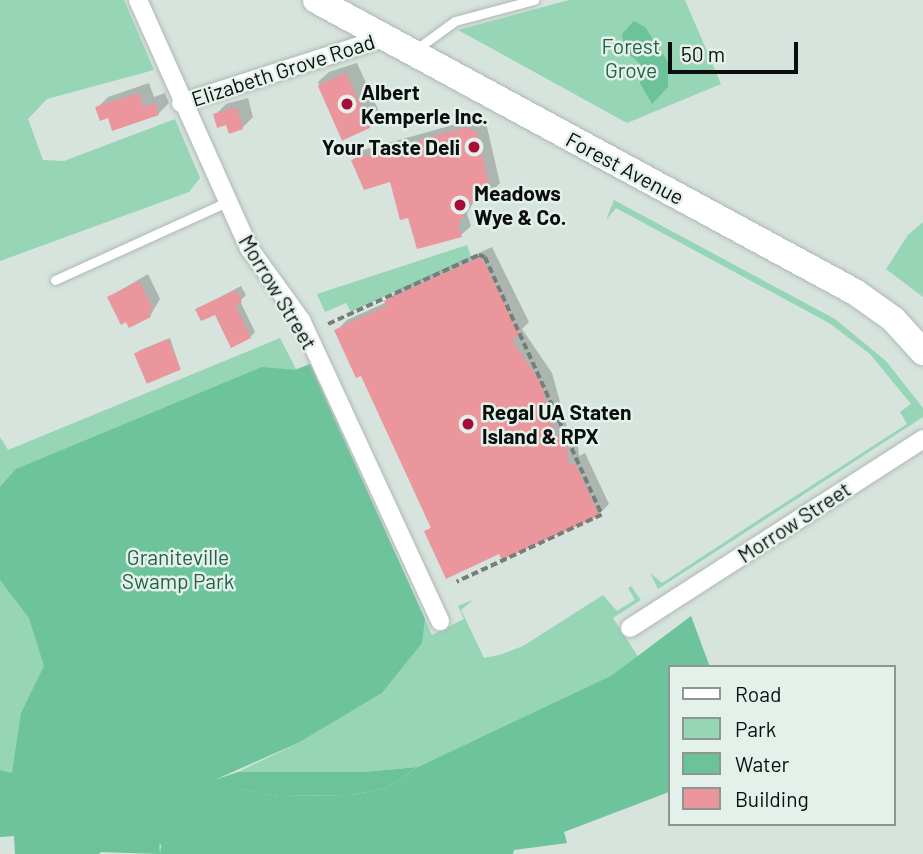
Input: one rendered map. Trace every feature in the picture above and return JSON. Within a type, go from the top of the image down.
[{"type":"main road","name":"Forest Avenue","points":[[316,0],[855,292],[892,319],[923,352]]},
{"type":"street","name":"Morrow Street","points":[[138,0],[181,103],[250,251],[301,320],[440,621]]},
{"type":"street","name":"Elizabeth Grove Road","points":[[181,103],[386,37]]},
{"type":"street","name":"Morrow Street","points":[[630,628],[923,439]]},
{"type":"lane","points":[[412,52],[455,21],[534,0]]},
{"type":"lane","points":[[55,280],[227,202]]},
{"type":"path","points":[[328,324],[479,255],[485,257],[602,514],[457,582]]},
{"type":"green space","points":[[0,0],[124,0],[154,70],[47,99],[28,119],[43,160],[64,161],[175,119],[200,178],[189,192],[0,261]]},
{"type":"green space","name":"Forest Grove","points":[[569,0],[685,0],[721,84],[627,123],[458,30]]},
{"type":"green space","points":[[614,200],[835,319],[886,361],[923,408],[923,417],[658,589],[650,573],[662,583],[907,424],[900,412],[911,404],[870,354],[829,323],[616,208],[606,220]]},
{"type":"green space","points":[[923,222],[923,297],[886,269],[908,235]]},
{"type":"green space","points":[[467,245],[471,257],[351,312],[346,303],[325,312],[317,294]]},
{"type":"green space","name":"Graniteville Swamp Park","points":[[280,338],[296,369],[310,364],[432,635],[464,619],[458,606],[473,600],[461,610],[484,658],[499,655],[523,646],[603,595],[617,611],[635,600],[628,588],[631,586],[641,600],[613,618],[639,658],[611,677],[418,767],[363,772],[238,772],[300,742],[382,693],[413,654],[0,837],[0,437],[8,450]]},
{"type":"green space","name":"Graniteville Swamp Park","points":[[310,364],[425,619],[422,643],[382,693],[300,742],[210,782],[278,796],[351,795],[386,788],[418,767],[611,676],[691,616],[709,665],[668,665],[668,792],[564,832],[567,843],[514,850],[513,854],[160,854],[161,845],[118,834],[99,854],[15,854],[14,836],[0,837],[0,770],[12,773],[21,713],[44,666],[29,618],[0,580],[0,487],[16,469],[262,367],[296,370]]},
{"type":"water","points":[[634,21],[645,27],[668,62],[668,87],[652,104],[640,83],[641,65],[627,52],[623,40],[622,34]]},
{"type":"water","points":[[31,509],[43,516],[49,540],[39,555],[20,556],[13,547],[11,526]]},
{"type":"water","points":[[418,767],[386,788],[351,795],[278,796],[208,782],[238,772],[363,772]]},
{"type":"water","points":[[148,833],[159,838],[160,854],[97,852],[99,842],[118,834]]},
{"type":"building","points":[[346,73],[370,128],[342,140],[318,86]]},
{"type":"building","points":[[139,93],[143,107],[155,103],[159,115],[112,131],[108,118],[100,121],[95,107]]},
{"type":"building","points":[[237,107],[243,129],[229,134],[226,125],[217,128],[213,114]]},
{"type":"building","points":[[467,127],[477,132],[491,195],[472,200],[458,225],[462,237],[417,249],[408,218],[400,220],[390,182],[364,190],[351,160]]},
{"type":"building","name":"Regal UA Staten Island & RPX","points":[[481,257],[520,334],[512,340],[541,384],[556,437],[566,437],[569,465],[575,463],[599,516],[502,560],[499,554],[446,579],[424,531],[431,528],[361,376],[356,378],[334,330],[387,306],[384,301]]},
{"type":"building","points":[[139,281],[153,308],[148,311],[151,317],[129,328],[126,322],[121,325],[107,297]]},
{"type":"building","points":[[236,290],[242,302],[236,306],[251,338],[231,348],[215,315],[201,321],[195,309]]},
{"type":"building","points":[[168,339],[181,369],[147,384],[134,353]]},
{"type":"place","name":"Albert Kemperle Inc.","points":[[347,104]]},
{"type":"place","name":"Your Taste Deli","points":[[474,147]]},
{"type":"place","name":"Meadows Wye & Co.","points":[[460,205]]},
{"type":"place","name":"Regal UA Staten Island & RPX","points":[[468,424]]}]
